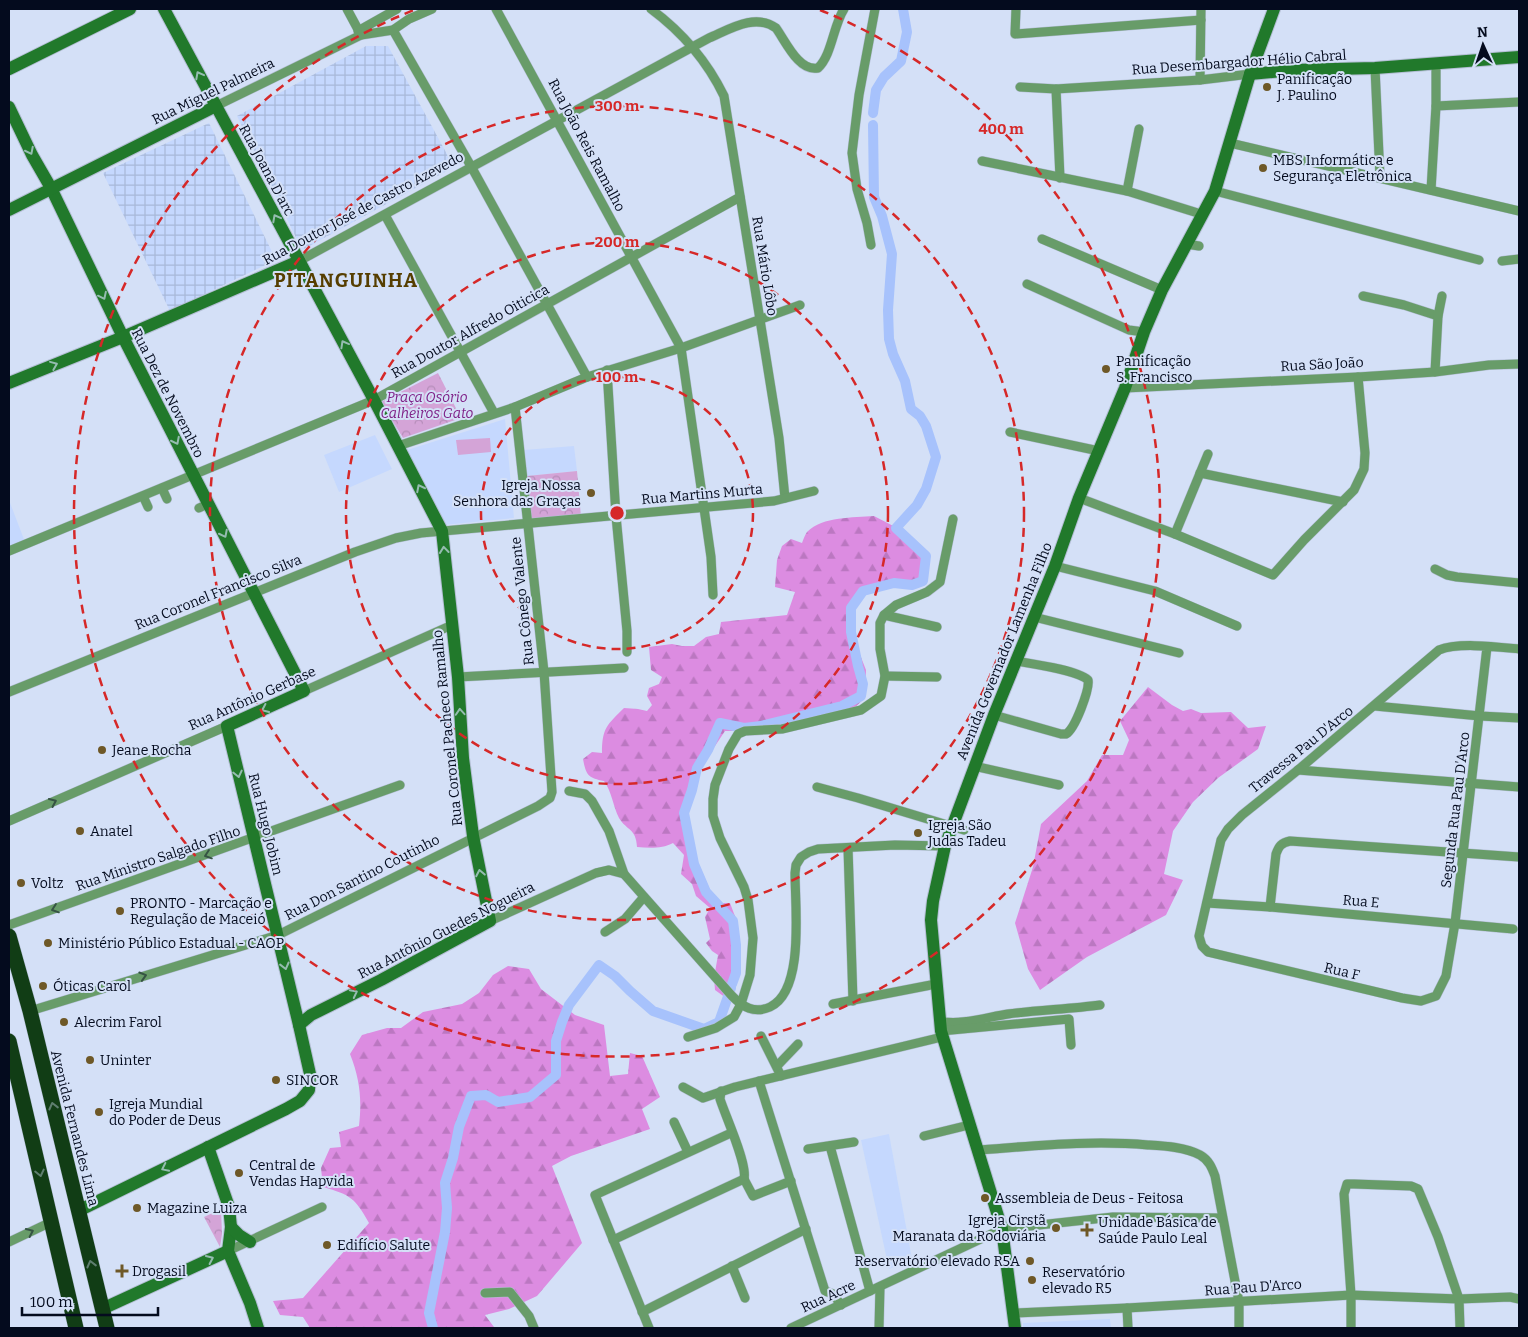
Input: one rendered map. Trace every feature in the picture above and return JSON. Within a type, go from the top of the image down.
[{"type":"highway","name":"Avenida Fernandes Lima","points":[[9,936],[30,1011],[107,1328]]},
{"type":"highway","points":[[9,1040],[12,1068],[76,1328]]},
{"type":"street","points":[[9,69],[130,9]]},
{"type":"street","name":"Rua Joana D'arc","points":[[164,9],[374,400],[442,531]]},
{"type":"street","points":[[347,9],[360,33]]},
{"type":"street","name":"Rua Miguel Palmeira","points":[[9,210],[360,33],[397,9]]},
{"type":"street","name":"Rua Miguel Palmeira","points":[[360,33],[394,30],[409,19],[432,9]]},
{"type":"street","name":"Rua João Reis Ramalho","points":[[496,9],[681,348]]},
{"type":"street","points":[[651,9],[693,47]]},
{"type":"street","name":"Rua Doutor José de Castro Azevedo","points":[[9,384],[299,261],[693,47],[740,24],[762,21],[776,28],[801,63],[810,68],[818,68],[824,62],[839,16],[844,9]]},
{"type":"street","points":[[871,245],[857,189],[852,153],[859,95],[875,9]]},
{"type":"street","points":[[1016,9],[1015,34],[1201,20]]},
{"type":"street","points":[[1200,80],[1201,9]]},
{"type":"street","name":"Avenida Governador Lamenha Filho","points":[[1014,1328],[1014,1313],[1002,1229],[941,1030],[931,920],[933,901],[945,846],[958,828],[974,766],[1055,566],[1079,498],[1125,388],[1144,332],[1162,290],[1215,191],[1250,74],[1274,9]]},
{"type":"street","points":[[394,30],[586,376]]},
{"type":"street","name":"Rua Mário Lôbo","points":[[693,47],[708,66],[724,96],[779,438],[786,498]]},
{"type":"street","name":"Rua Desembargador Hélio Cabral","points":[[1020,87],[1056,89],[1200,80],[1293,70],[1375,68],[1519,56]]},
{"type":"street","points":[[1431,190],[1436,106],[1436,63]]},
{"type":"street","points":[[1375,68],[1380,178]]},
{"type":"street","points":[[1056,89],[1060,178]]},
{"type":"street","points":[[1436,106],[1519,102]]},
{"type":"street","name":"Rua Dez de Novembro","points":[[9,107],[193,475],[204,506],[254,592],[304,691]]},
{"type":"street","points":[[1127,191],[1139,129]]},
{"type":"street","points":[[1230,143],[1519,210]]},
{"type":"street","points":[[982,161],[1127,191],[1201,214]]},
{"type":"street","points":[[1215,191],[1479,260]]},
{"type":"street","name":"Rua Doutor Alfredo Oiticica","points":[[9,551],[374,400],[740,197]]},
{"type":"street","points":[[385,215],[494,413]]},
{"type":"street","points":[[1042,239],[1162,290]]},
{"type":"street","points":[[1186,244],[1199,246]]},
{"type":"street","points":[[1502,260],[1519,259]]},
{"type":"street","points":[[1027,284],[1129,330],[1144,332]]},
{"type":"street","points":[[1363,296],[1404,305],[1438,316]]},
{"type":"street","points":[[1435,372],[1438,316],[1442,296]]},
{"type":"street","points":[[398,446],[515,407],[586,376],[681,348],[800,305]]},
{"type":"street","points":[[681,348],[711,557],[713,595]]},
{"type":"street","name":"Rua São João","points":[[1125,388],[1435,372],[1489,365],[1519,364]]},
{"type":"street","points":[[607,370],[616,516],[627,630],[627,652]]},
{"type":"street","points":[[1079,498],[1175,534],[1273,575],[1304,540],[1354,490],[1364,469],[1365,453],[1358,376]]},
{"type":"street","name":"Rua Cônego Valente","points":[[515,407],[544,672],[552,792]]},
{"type":"street","points":[[1010,432],[1099,451]]},
{"type":"street","points":[[1175,534],[1208,454]]},
{"type":"street","points":[[1200,473],[1343,502]]},
{"type":"street","points":[[162,488],[167,499]]},
{"type":"street","name":"Rua Martins Murta","points":[[442,531],[774,501],[814,491]]},
{"type":"street","points":[[143,496],[148,506]]},
{"type":"street","points":[[688,1037],[727,1022],[734,1016],[741,1004],[750,975],[753,938],[752,916],[744,887],[720,838],[713,816],[715,785],[729,749],[738,734],[745,731],[782,729],[860,710],[881,696],[884,676],[880,623],[884,615],[896,605],[927,592],[940,582],[953,519]]},
{"type":"street","name":"Rua Coronel Francisco Silva","points":[[9,692],[355,552],[396,538],[442,531]]},
{"type":"street","name":"Rua Coronel Pacheco Ramalho","points":[[442,531],[458,677],[463,758],[473,836],[490,921]]},
{"type":"street","points":[[1055,566],[1155,591],[1236,626]]},
{"type":"street","points":[[1436,569],[1447,575],[1457,577],[1519,582]]},
{"type":"street","points":[[884,615],[936,627]]},
{"type":"street","points":[[1034,617],[1179,653]]},
{"type":"street","name":"Rua Antônio Gerbase","points":[[9,822],[452,625]]},
{"type":"street","name":"Travessa Pau D'Arco","points":[[1220,954],[1208,952],[1204,949],[1200,942],[1200,936],[1221,840],[1228,829],[1242,815],[1375,706],[1439,650],[1455,646],[1519,649]]},
{"type":"street","name":"Segunda Rua Pau D'Arco","points":[[1446,976],[1455,923],[1488,647]]},
{"type":"street","points":[[994,715],[1061,734],[1066,734],[1072,729],[1088,689],[1088,680],[1072,673],[1016,661]]},
{"type":"street","points":[[458,677],[624,668]]},
{"type":"street","points":[[884,676],[937,677]]},
{"type":"street","points":[[1375,706],[1519,718]]},
{"type":"street","name":"Rua Hugo Jobim","points":[[208,1147],[300,1101],[309,1090],[310,1074],[227,726]]},
{"type":"street","points":[[974,766],[1059,785]]},
{"type":"street","points":[[1298,770],[1519,787]]},
{"type":"street","name":"Rua Ministro Salgado Filho","points":[[9,925],[400,786]]},
{"type":"street","points":[[817,787],[958,828]]},
{"type":"street","points":[[569,791],[585,794],[592,801],[609,831],[624,874],[643,898],[732,996],[741,1004],[756,1010],[774,1005],[783,996],[790,983],[795,952],[795,873],[798,861],[805,854],[818,849],[945,846]]},
{"type":"street","name":"Rua Don Santino Coutinho","points":[[30,1011],[278,934],[545,802],[550,798],[552,792]]},
{"type":"street","points":[[1270,907],[1278,847],[1290,841],[1519,857]]},
{"type":"street","points":[[848,848],[853,1001]]},
{"type":"street","name":"Rua Antônio Guedes Nogueira","points":[[298,1019],[311,1015],[381,980],[490,921],[596,873],[608,870],[624,874]]},
{"type":"street","points":[[605,932],[624,919],[643,898]]},
{"type":"street","name":"Rua E","points":[[1207,903],[1513,929]]},
{"type":"street","name":"Rua F","points":[[1220,954],[1347,986],[1421,1001],[1430,1000],[1436,996],[1446,976]]},
{"type":"street","points":[[833,1004],[936,984]]},
{"type":"street","points":[[941,1030],[948,1023],[1010,1014],[1100,1006]]},
{"type":"street","points":[[683,1087],[703,1098],[941,1030],[1069,1019],[1071,1045]]},
{"type":"street","points":[[761,1036],[781,1076]]},
{"type":"street","points":[[777,1066],[798,1044]]},
{"type":"street","points":[[759,1081],[825,1291],[833,1294],[841,1305]]},
{"type":"street","points":[[721,1092],[720,1099],[744,1168],[744,1179],[753,1196],[791,1181]]},
{"type":"street","points":[[674,1122],[688,1152]]},
{"type":"street","points":[[924,1136],[969,1125]]},
{"type":"street","points":[[649,1328],[595,1195],[731,1132]]},
{"type":"street","points":[[808,1149],[854,1142]]},
{"type":"street","points":[[977,1150],[1068,1143],[1112,1142],[1175,1147],[1200,1155],[1208,1160],[1213,1171],[1239,1302],[1239,1328]]},
{"type":"street","points":[[830,1146],[870,1291]]},
{"type":"street","points":[[78,1211],[208,1147],[227,1198],[231,1227],[228,1251],[250,1303],[258,1328]]},
{"type":"street","points":[[613,1240],[744,1179]]},
{"type":"street","points":[[1351,1328],[1351,1295],[1344,1194],[1347,1184],[1411,1186],[1418,1189],[1438,1237],[1459,1298],[1460,1328]]},
{"type":"street","points":[[102,1309],[322,1207]]},
{"type":"street","name":"Rua Acre","points":[[791,1328],[804,1325],[841,1305],[1002,1229],[1113,1216],[1222,1218]]},
{"type":"street","points":[[9,1242],[51,1222]]},
{"type":"street","points":[[231,1227],[239,1236],[250,1242]]},
{"type":"street","points":[[642,1312],[806,1229]]},
{"type":"street","points":[[732,1266],[746,1298]]},
{"type":"street","points":[[879,1328],[880,1287]]},
{"type":"street","points":[[486,1293],[510,1292],[529,1316],[534,1328]]},
{"type":"street","name":"Rua Pau D'Arco","points":[[1014,1313],[1351,1295],[1459,1298],[1510,1296],[1519,1300]]},
{"type":"street","points":[[1127,1308],[1128,1328]]},
{"type":"shaded area","points":[[366,46],[388,46],[454,167],[302,250],[237,116]]},
{"type":"shaded area","points":[[209,123],[276,260],[170,311],[103,173]]},
{"type":"shaded area","points":[[505,419],[514,518],[444,525],[404,451]]},
{"type":"shaded area","points":[[375,435],[392,469],[339,492],[324,455]]},
{"type":"shaded area","points":[[574,446],[577,471],[527,476],[524,450]]},
{"type":"shaded area","points":[[9,500],[25,542],[9,548]]},
{"type":"shaded area","points":[[889,1134],[912,1259],[889,1269],[861,1140]]},
{"type":"shaded area","points":[[1110,1319],[1111,1328],[1023,1328],[1023,1323]]},
{"type":"green space","name":"Praça Osório Calheiros Gato","points":[[438,373],[461,418],[403,438],[381,402]]},
{"type":"green space","points":[[490,438],[491,452],[458,455],[456,440]]},
{"type":"green space","points":[[577,471],[581,517],[531,522],[527,476]]},
{"type":"green space","points":[[874,516],[901,530],[926,556],[926,574],[919,587],[881,587],[858,598],[854,604],[851,632],[866,670],[865,698],[854,708],[795,723],[751,731],[725,731],[701,767],[692,790],[687,812],[686,835],[710,890],[721,903],[730,903],[736,919],[735,982],[726,998],[715,990],[714,978],[718,955],[706,943],[710,939],[705,917],[710,908],[696,896],[692,884],[681,874],[684,855],[673,843],[651,848],[637,847],[635,836],[619,818],[607,785],[604,781],[594,779],[589,775],[585,769],[583,759],[592,752],[602,753],[604,732],[624,708],[647,711],[652,705],[647,696],[649,688],[659,684],[662,677],[651,670],[649,647],[672,644],[694,646],[706,637],[719,634],[721,622],[787,615],[795,592],[775,587],[777,560],[782,546],[791,539],[802,543],[807,532],[821,523],[830,520]]},
{"type":"green space","points":[[1148,687],[1183,711],[1191,709],[1201,713],[1231,712],[1248,728],[1266,726],[1258,749],[1218,778],[1193,802],[1173,831],[1164,874],[1183,880],[1166,915],[1087,957],[1040,990],[1028,969],[1015,923],[1033,867],[1041,824],[1087,781],[1102,755],[1123,755],[1129,740],[1120,721]]},
{"type":"green space","points":[[508,966],[529,969],[541,989],[575,1015],[604,1025],[610,1076],[628,1074],[630,1053],[642,1056],[660,1097],[642,1109],[650,1129],[571,1156],[552,1166],[582,1243],[537,1296],[509,1309],[485,1315],[494,1327],[498,1328],[310,1328],[303,1317],[280,1315],[273,1301],[303,1298],[369,1223],[356,1203],[346,1195],[323,1187],[321,1168],[330,1148],[341,1147],[339,1132],[359,1126],[359,1090],[350,1054],[362,1035],[387,1028],[401,1028],[423,1012],[462,1004],[479,993],[493,975]]},
{"type":"green space","points":[[221,1209],[222,1234],[220,1247],[204,1217]]},
{"type":"waterway","points":[[873,113],[876,90],[884,77],[901,61],[907,32],[903,9]]},
{"type":"waterway","points":[[732,984],[736,973],[736,945],[733,921],[706,892],[694,864],[684,813],[697,768],[708,750],[720,723],[744,728],[761,726],[842,706],[861,696],[863,684],[851,632],[851,608],[863,591],[894,583],[912,585],[923,581],[926,556],[896,528],[917,505],[926,489],[936,457],[926,426],[920,416],[911,409],[905,381],[893,354],[889,339],[888,310],[892,254],[882,216],[874,197],[873,125]]},
{"type":"waterway","points":[[433,1328],[429,1313],[445,1232],[447,1208],[445,1183],[453,1158],[459,1127],[471,1096],[486,1095],[498,1102],[530,1097],[556,1075],[556,1041],[562,1022],[569,1005],[599,965],[615,976],[653,1011],[704,1029],[719,1022],[731,988]]},
{"type":"place","name":"Panificação J. Paulino","points":[[1267,87]]},
{"type":"place","name":"MBS Informática e Segurança Eletrônica","points":[[1263,168]]},
{"type":"place","name":"Panificação S. Francisco","points":[[1106,369]]},
{"type":"place","name":"Igreja Nossa Senhora das Graças","points":[[591,493]]},
{"type":"place","name":"Jeane Rocha","points":[[102,750]]},
{"type":"place","name":"Anatel","points":[[80,831]]},
{"type":"place","name":"Igreja São Judas Tadeu","points":[[918,833]]},
{"type":"place","name":"Voltz","points":[[21,883]]},
{"type":"place","name":"PRONTO - Marcação e Regulação de Maceió","points":[[120,911]]},
{"type":"place","name":"Ministério Público Estadual - CAOP","points":[[48,943]]},
{"type":"place","name":"Óticas Carol","points":[[43,986]]},
{"type":"place","name":"Alecrim Farol","points":[[64,1022]]},
{"type":"place","name":"Uninter","points":[[90,1060]]},
{"type":"place","name":"SINCOR","points":[[276,1080]]},
{"type":"place","name":"Igreja Mundial do Poder de Deus","points":[[99,1112]]},
{"type":"place","name":"Central de Vendas Hapvida","points":[[239,1173]]},
{"type":"place","name":"Assembleia de Deus - Feitosa","points":[[985,1198]]},
{"type":"place","name":"Magazine Luiza","points":[[137,1208]]},
{"type":"place","name":"Igreja Cirstã Maranata da Rodoviária","points":[[1056,1228]]},
{"type":"place","name":"Unidade Básica de Saúde Paulo Leal","points":[[1087,1230]]},
{"type":"place","name":"Edifício Salute","points":[[327,1245]]},
{"type":"place","name":"Reservatório elevado R5A","points":[[1030,1261]]},
{"type":"place","name":"Drogasil","points":[[122,1271]]},
{"type":"place","name":"Reservatório elevado R5","points":[[1032,1280]]},
{"type":"district","name":"PITANGUINHA","points":[[346,280]]}]
